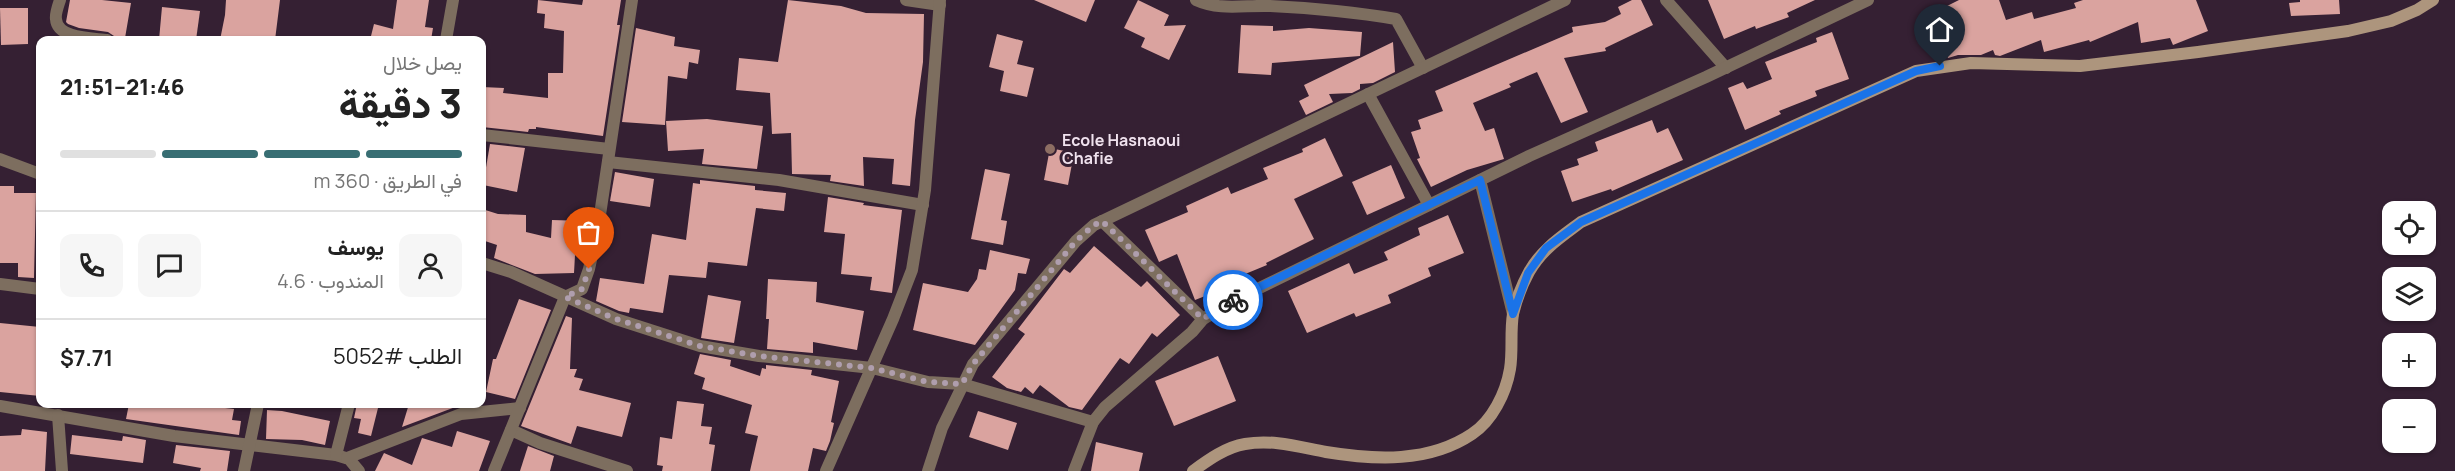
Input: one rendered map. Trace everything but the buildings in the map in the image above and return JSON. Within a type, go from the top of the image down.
[{"type":"street","points":[[60,0],[56,20],[60,28],[68,34],[81,36]]},
{"type":"street","points":[[447,36],[453,0]]},
{"type":"street","points":[[494,471],[565,297],[582,289],[589,269],[633,0]]},
{"type":"street","points":[[825,471],[872,368],[912,270],[923,205],[940,2],[906,0]]},
{"type":"street","points":[[1196,0],[1219,8],[1269,3],[1396,19],[1423,68]]},
{"type":"street","points":[[928,471],[942,428],[973,364],[1076,241],[1094,225],[1565,0]]},
{"type":"street","points":[[1666,0],[1726,68]]},
{"type":"street","points":[[1074,471],[1093,422],[1105,408],[1192,332],[1203,319],[1258,287],[1480,180],[1726,68],[1868,0]]},
{"type":"street","points":[[1513,314],[1528,273],[1546,248],[1581,222],[1916,71],[1971,63],[2080,66],[2177,54],[2359,28],[2391,21],[2433,0]]},
{"type":"street","points":[[1368,94],[1429,205]]},
{"type":"street","points":[[486,135],[609,149]]},
{"type":"street","points":[[0,159],[36,172]]},
{"type":"street","points":[[608,162],[779,180],[923,205]]},
{"type":"street","points":[[1193,471],[1212,457],[1243,444],[1274,442],[1328,452],[1377,457],[1419,456],[1449,448],[1474,433],[1498,406],[1510,370],[1513,314],[1480,180]]},
{"type":"street","points":[[1102,221],[1203,319]]},
{"type":"street","points":[[486,264],[511,272],[616,319],[700,346],[759,356],[872,368],[928,382],[962,384],[1093,422]]},
{"type":"street","points":[[0,284],[36,289]]},
{"type":"street","points":[[0,406],[174,436],[342,457],[460,414],[520,408]]},
{"type":"street","points":[[244,471],[257,408]]},
{"type":"street","points":[[342,457],[348,408]]},
{"type":"street","points":[[58,415],[62,471]]},
{"type":"street","points":[[511,430],[540,443],[627,471]]},
{"type":"street","points":[[342,457],[359,471]]},
{"type":"way so far","points":[[589,269],[582,289],[565,297],[616,319],[661,334],[700,346],[759,356],[872,368],[928,382],[962,384],[973,364],[1076,241],[1102,221],[1203,319],[1233,300]]},
{"type":"place","name":"Ecole Hasnaoui Chafie","points":[[1050,149]]},
{"type":"route","points":[[1233,300],[1480,180],[1513,314],[1528,273],[1546,248],[1581,222],[1916,71],[1940,66]]}]
